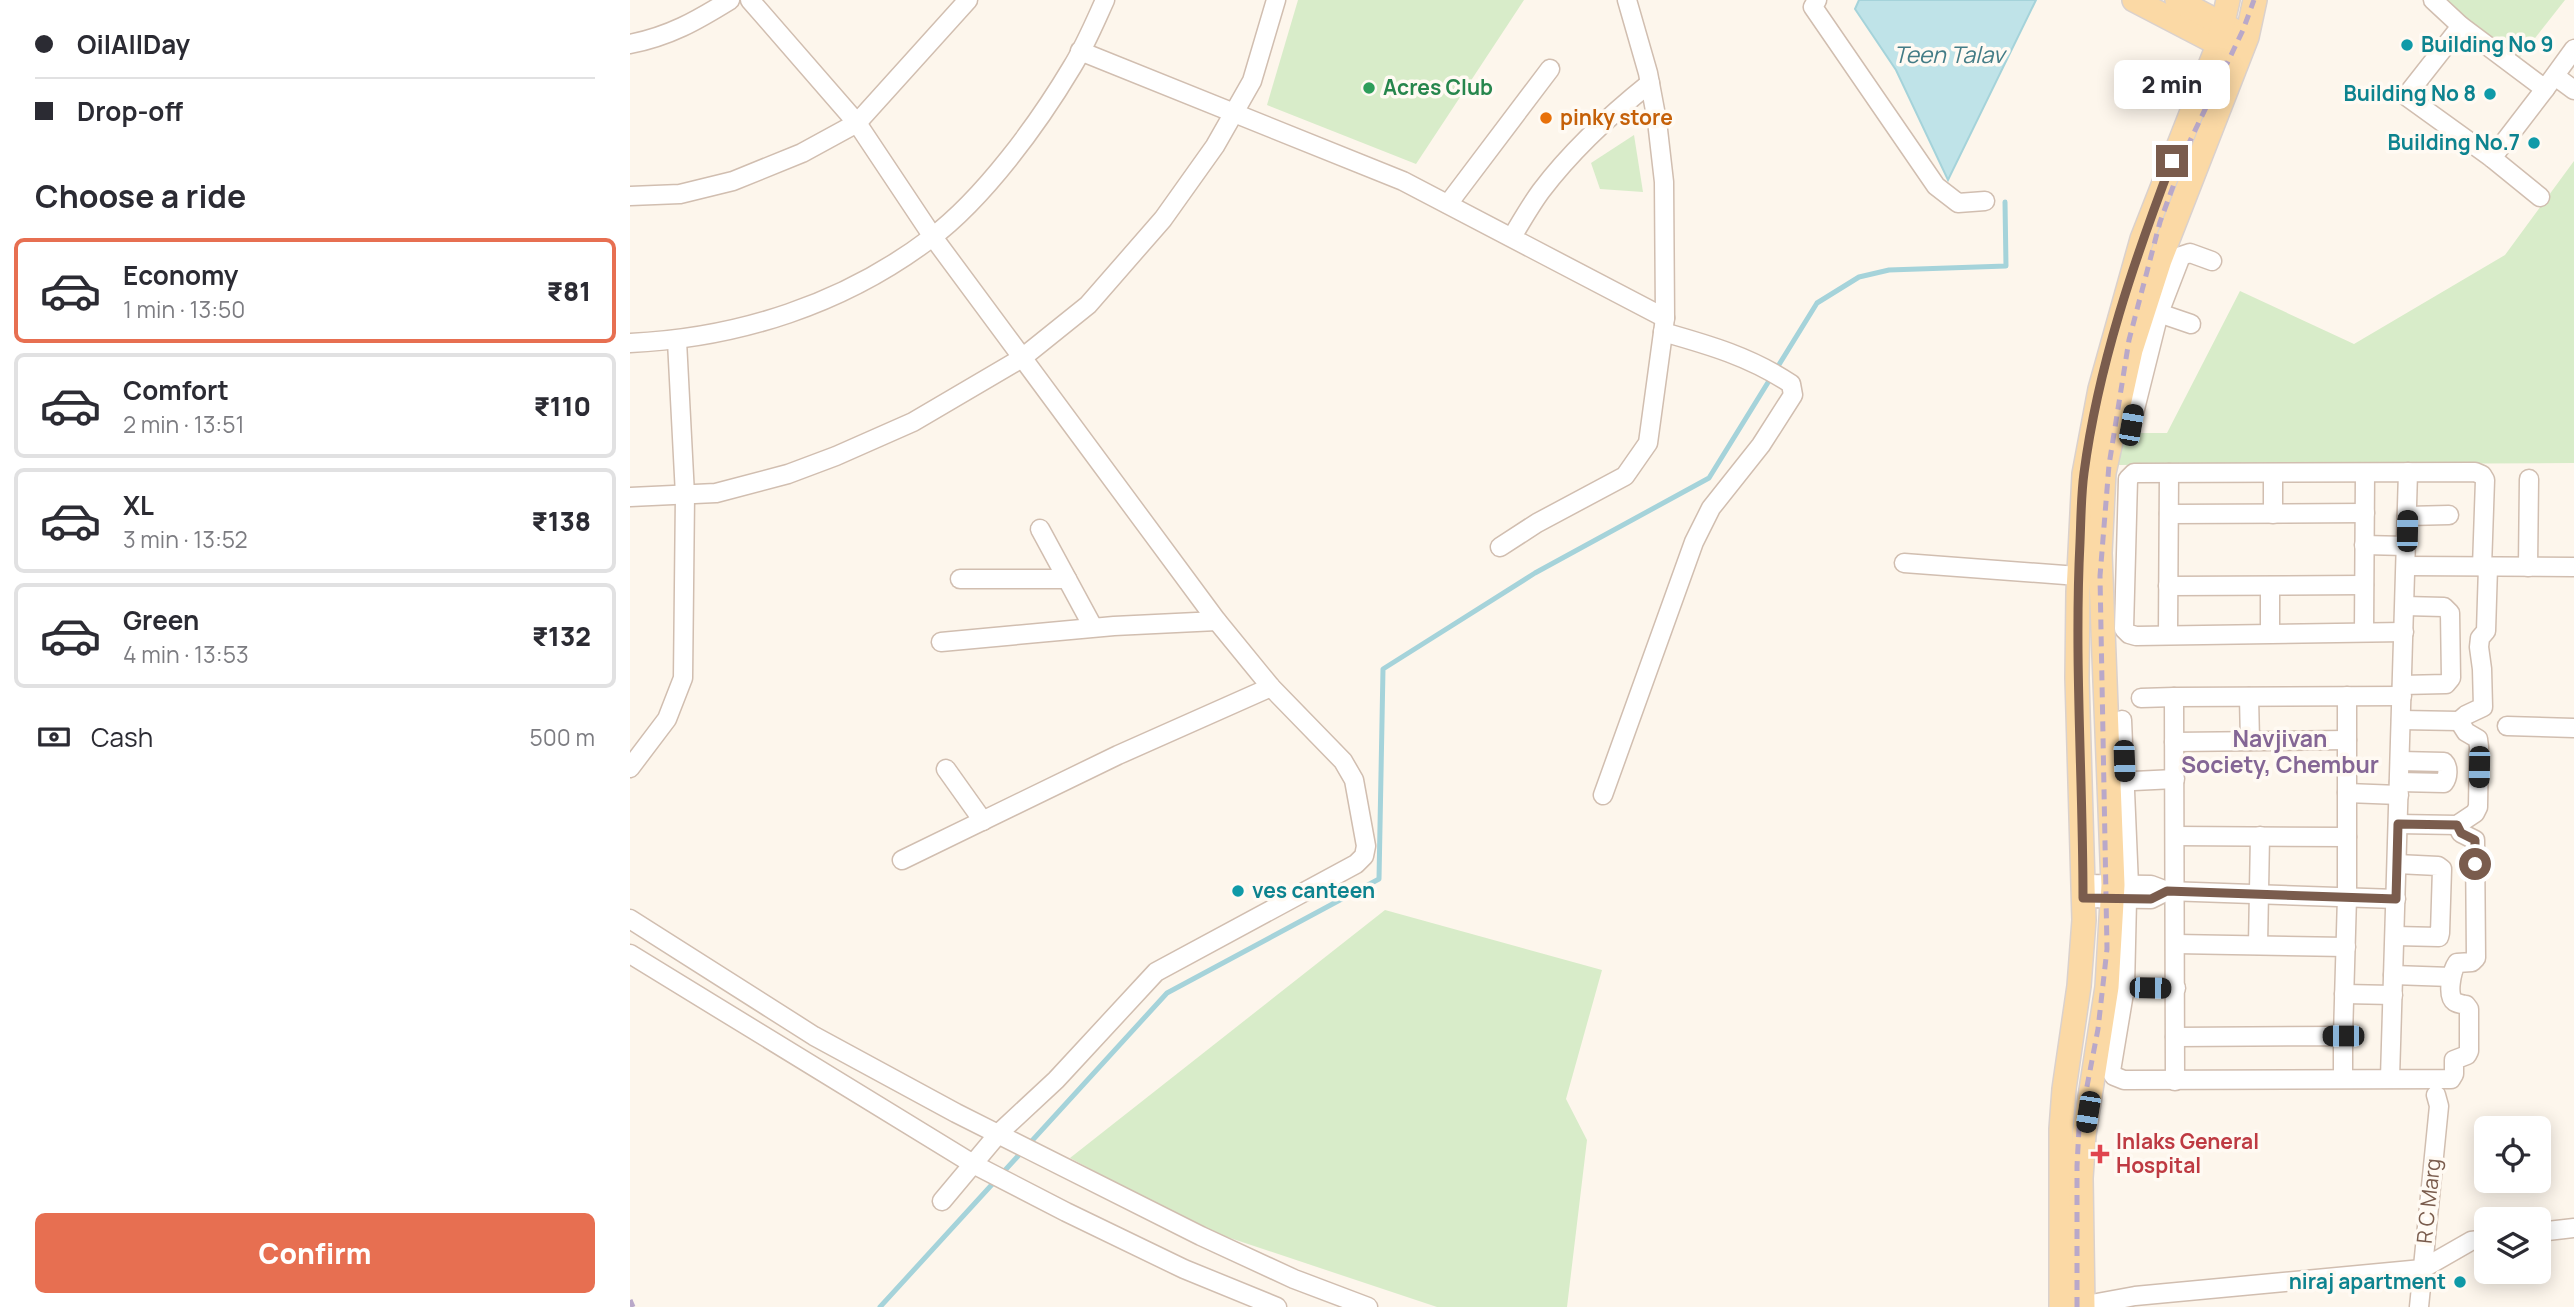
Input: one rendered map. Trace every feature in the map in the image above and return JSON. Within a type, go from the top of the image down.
[{"type":"main road","points":[[2134,0],[2244,46]]},
{"type":"main road","points":[[2177,0],[2220,35]]},
{"type":"main road","points":[[2142,308],[2142,239],[2220,35],[2228,0]]},
{"type":"main road","points":[[2084,1307],[2081,1178],[2064,1089],[2079,986],[2083,891],[2077,649],[2084,474],[2121,404],[2142,308],[2214,117],[2244,46],[2255,0]]},
{"type":"main road","points":[[2192,110],[2214,117]]},
{"type":"main road","points":[[2142,239],[2165,246]]},
{"type":"main road","points":[[2061,1307],[2073,1135],[2116,987],[2120,892],[2117,781],[2114,713],[2103,648],[2100,554],[2104,473],[2099,448]]},
{"type":"main road","points":[[2077,649],[2103,648]]},
{"type":"main road","points":[[2078,708],[2114,713]]},
{"type":"street","points":[[630,44],[654,40],[686,27],[730,0]]},
{"type":"street","points":[[750,0],[857,123],[933,237],[1216,621],[1271,687],[1349,770],[1354,780],[1367,846],[1364,856],[1356,864],[1156,972],[1056,1080],[999,1133],[979,1166],[942,1201]]},
{"type":"street","points":[[630,196],[680,194],[733,181],[802,153],[857,123],[968,0]]},
{"type":"street","points":[[630,342],[677,341],[755,324],[820,303],[891,265],[933,237],[979,193],[1017,146],[1073,66],[1105,0]]},
{"type":"street","points":[[630,497],[716,493],[788,474],[913,422],[1022,358],[1088,305],[1155,229],[1215,146],[1252,80],[1276,0]]},
{"type":"street","points":[[1500,547],[1537,523],[1625,476],[1648,443],[1664,325],[1664,182],[1650,83],[1627,0]]},
{"type":"street","points":[[2432,0],[2462,26],[2550,83],[2574,90]]},
{"type":"street","points":[[1812,2],[1936,186],[1958,203],[1985,201]]},
{"type":"street","points":[[2462,26],[2406,96],[2492,158],[2540,197]]},
{"type":"street","points":[[2492,158],[2574,49]]},
{"type":"street","points":[[1080,51],[1403,181],[1512,237],[1664,325],[1765,367],[1791,384],[1791,400],[1761,445],[1711,508],[1694,542],[1604,795]]},
{"type":"street","points":[[1448,204],[1550,69]]},
{"type":"street","points":[[1512,237],[1560,167],[1595,130],[1650,83]]},
{"type":"street","points":[[2191,324],[2142,308],[2181,256],[2190,253],[2212,261]]},
{"type":"street","points":[[630,768],[667,719],[683,678],[685,495],[677,341]]},
{"type":"street","points":[[2121,404],[2151,414]]},
{"type":"street","points":[[2390,1079],[2409,472]]},
{"type":"street","points":[[2401,720],[2459,722],[2466,715],[2483,707],[2479,647],[2480,638],[2486,631],[2485,480],[2482,475],[2475,472],[2134,473],[2128,479],[2124,629],[2129,634],[2404,632]]},
{"type":"street","points":[[2168,634],[2169,473]]},
{"type":"street","points":[[2273,473],[2273,514]]},
{"type":"street","points":[[2364,632],[2365,473]]},
{"type":"street","points":[[2528,567],[2529,479]]},
{"type":"street","points":[[2169,514],[2365,513]]},
{"type":"street","points":[[2407,516],[2449,516]]},
{"type":"street","points":[[1040,529],[1093,628]]},
{"type":"street","points":[[2364,545],[2406,546]]},
{"type":"street","points":[[2100,554],[2125,553]]},
{"type":"street","points":[[1904,563],[2078,576]]},
{"type":"street","points":[[2406,566],[2574,567]]},
{"type":"street","points":[[960,579],[1066,579]]},
{"type":"street","points":[[2168,586],[2364,585]]},
{"type":"street","points":[[2270,586],[2270,633]]},
{"type":"street","points":[[2141,698],[2347,696],[2449,682],[2450,613],[2444,607],[2404,606]]},
{"type":"street","points":[[941,642],[1093,628],[1216,621]]},
{"type":"street","points":[[2451,648],[2479,647]]},
{"type":"street","points":[[902,860],[1118,755],[1271,687]]},
{"type":"street","points":[[2343,1079],[2347,696]]},
{"type":"street","points":[[2174,697],[2175,836],[2171,892],[2176,944],[2175,1081]]},
{"type":"street","points":[[2249,697],[2250,741]]},
{"type":"street","points":[[2398,824],[2457,825],[2475,813],[2478,807],[2477,739],[2466,732],[2459,722]]},
{"type":"street","points":[[2507,726],[2574,728]]},
{"type":"street","points":[[2174,742],[2347,740]]},
{"type":"street","points":[[2347,793],[2444,783],[2446,780],[2447,768],[2444,762],[2400,761]]},
{"type":"street","points":[[946,769],[983,821]]},
{"type":"street","points":[[2117,781],[2175,779]]},
{"type":"street","points":[[2176,988],[2116,987],[2111,1071],[2114,1076],[2124,1080],[2175,1081],[2451,1079],[2454,1074],[2454,1060],[2467,1055],[2469,1009],[2466,1005],[2456,1004],[2452,999],[2451,977],[2457,963],[2472,962],[2476,958],[2475,840],[2461,833],[2457,825]]},
{"type":"street","points":[[2175,836],[2347,837]]},
{"type":"street","points":[[2258,945],[2260,836]]},
{"type":"street","points":[[2395,936],[2439,937],[2442,869],[2438,866],[2397,864]]},
{"type":"street","points":[[2083,891],[2120,892],[2151,899],[2171,892],[2396,899]]},
{"type":"street","points":[[630,919],[814,1036],[956,1113],[1201,1237],[1294,1279],[1368,1307]]},
{"type":"street","points":[[2176,944],[2346,947]]},
{"type":"street","points":[[630,954],[1012,1184],[1184,1269],[1278,1307]]},
{"type":"street","points":[[2393,975],[2451,977]]},
{"type":"street","points":[[2344,994],[2393,995]]},
{"type":"street","points":[[2175,1037],[2343,1036]]},
{"type":"street","name":"R C Marg","points":[[2419,1307],[2439,1106],[2436,1095]]},
{"type":"street","points":[[2551,1231],[2574,1228]]},
{"type":"street","points":[[2076,1307],[2135,1296],[2423,1269],[2474,1241]]},
{"type":"green space","name":"Acres Club","points":[[1298,0],[1524,0],[1416,164],[1267,105]]},
{"type":"green space","points":[[2429,0],[2565,0],[2513,66]]},
{"type":"green space","points":[[1634,135],[1643,192],[1600,189],[1591,163]]},
{"type":"green space","points":[[2574,161],[2574,463],[2115,465],[2124,433],[2167,433],[2240,291],[2354,344],[2505,255]]},
{"type":"green space","points":[[1385,910],[1602,970],[1566,1099],[1587,1140],[1567,1307],[1437,1307],[1203,1229],[1070,1158]]},
{"type":"water","name":"Teen Talav","points":[[1859,0],[2036,0],[1948,180],[1896,70],[1855,9]]},
{"type":"waterway","points":[[880,1307],[1167,993],[1379,879],[1383,669],[1535,573],[1709,478],[1817,303],[1859,277],[1889,270],[2006,266],[2005,202]]},
{"type":"railway","points":[[2077,1307],[2079,1128],[2098,1029],[2107,949],[2100,576],[2109,465],[2129,340],[2160,222],[2189,143],[2243,30],[2254,0]]},
{"type":"railway","points":[[630,1300],[633,1307]]},
{"type":"place","name":"Building No 9","points":[[2407,45]]},
{"type":"place","name":"Acres Club","points":[[1369,88]]},
{"type":"place","name":"Building No 8","points":[[2490,94]]},
{"type":"place","name":"pinky store","points":[[1546,118]]},
{"type":"place","name":"Building No.7","points":[[2534,143]]},
{"type":"place","name":"ves canteen","points":[[1238,891]]},
{"type":"place","name":"Inlaks General Hospital","points":[[2100,1154]]},
{"type":"place","name":"niraj apartment","points":[[2460,1282]]},
{"type":"district","name":"Navjivan Society, Chembur","points":[[2280,752]]},
{"type":"route","points":[[2172,161],[2142,239],[2124,302],[2100,389],[2084,474],[2077,678],[2083,898],[2151,899],[2167,891],[2396,899],[2398,824],[2457,825],[2461,833],[2475,840],[2475,864]]}]
